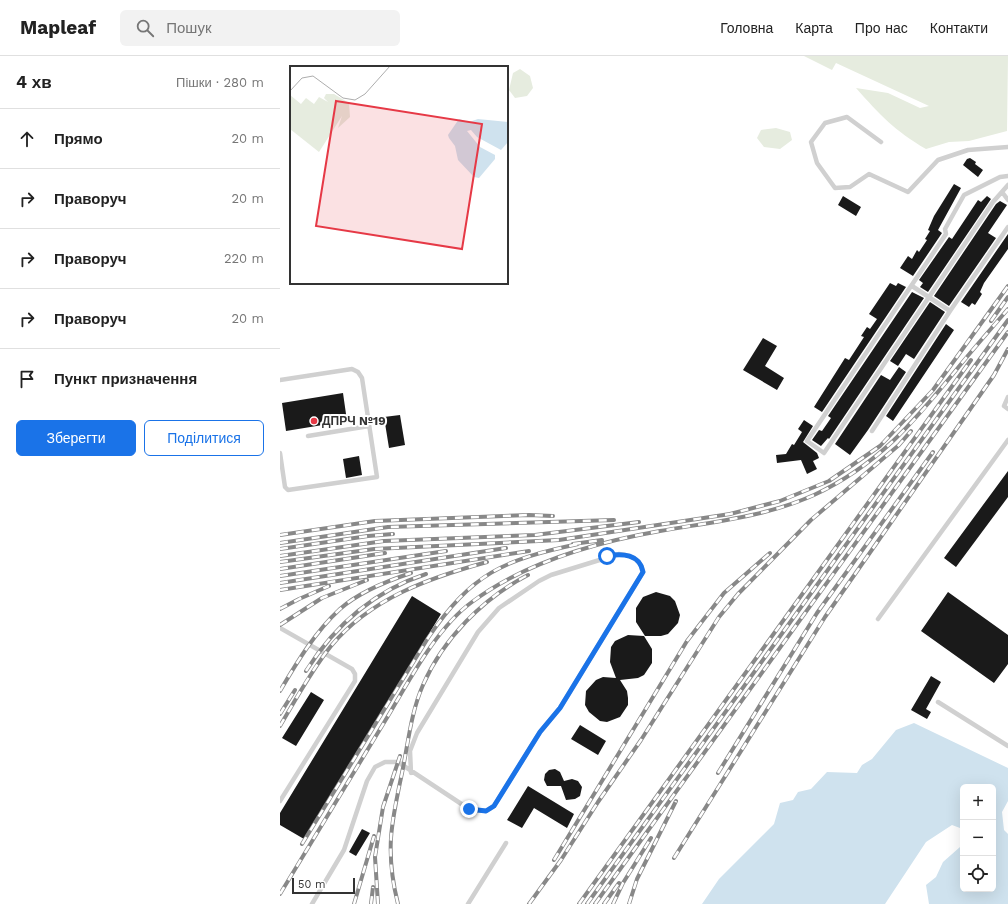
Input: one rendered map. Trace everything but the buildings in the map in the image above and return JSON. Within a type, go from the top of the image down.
[{"type":"lane","points":[[881,142],[847,117],[824,123],[812,142],[817,163],[835,188],[850,187],[869,174],[908,192],[938,160],[963,151],[1008,147]]},
{"type":"lane","points":[[1008,176],[1000,177],[964,195],[945,228],[946,234],[807,441],[824,453],[993,202],[1008,185]]},
{"type":"lane","points":[[1002,192],[1008,200]]},
{"type":"lane","points":[[872,432],[950,311],[1008,227]]},
{"type":"lane","points":[[912,286],[950,311]]},
{"type":"lane","points":[[280,380],[352,369],[358,372],[362,378],[377,477],[288,490],[285,487],[280,453]]},
{"type":"lane","points":[[1008,397],[1004,406],[1008,409]]},
{"type":"lane","points":[[308,436],[369,426]]},
{"type":"lane","points":[[878,619],[1008,440]]},
{"type":"lane","points":[[312,904],[344,850],[367,781],[375,767],[390,761],[403,765],[411,773],[469,809],[486,811],[494,806],[540,732],[560,708],[643,572],[642,566],[637,560],[628,555],[619,554],[551,575],[539,580],[499,608],[478,632],[417,733],[410,752],[411,773]]},
{"type":"lane","points":[[280,628],[352,668],[355,674],[355,681],[280,801]]},
{"type":"lane","points":[[938,702],[1008,746]]},
{"type":"lane","points":[[468,904],[506,843]]},
{"type":"shaded area","points":[[804,56],[1008,56],[1007,131],[969,141],[949,142],[926,149],[905,136],[888,122],[856,88],[888,93],[920,108],[929,106],[836,63],[832,70]]},
{"type":"shaded area","points":[[520,69],[530,76],[533,88],[527,96],[515,98],[509,90],[513,73]]},
{"type":"shaded area","points":[[776,128],[790,132],[792,140],[780,149],[764,147],[757,138],[761,130]]},
{"type":"water","points":[[914,723],[1008,768],[1008,801],[1002,812],[1004,830],[1008,834],[1008,904],[929,904],[926,885],[936,877],[943,862],[960,847],[960,892],[996,892],[996,784],[960,784],[960,828],[952,825],[926,842],[885,904],[702,904],[719,879],[774,824],[780,803],[793,800],[798,792],[811,789],[827,772],[857,773],[862,765],[872,759],[896,730]]},
{"type":"railway","points":[[280,562],[374,549],[559,540],[730,514],[780,501],[829,481],[880,446],[933,390],[1008,286]]},
{"type":"railway","points":[[991,321],[1008,297]]},
{"type":"railway","points":[[280,894],[424,657],[446,626],[472,602],[492,588],[514,576],[562,556],[611,541],[738,518],[777,509],[814,495],[837,483],[876,456],[909,425],[1008,309]]},
{"type":"railway","points":[[587,904],[1008,320]]},
{"type":"railway","points":[[595,904],[1008,332]]},
{"type":"railway","points":[[674,858],[825,617],[994,375],[1008,349]]},
{"type":"railway","points":[[579,904],[971,360]]},
{"type":"railway","points":[[529,904],[561,860],[598,802],[641,740],[719,617],[738,594],[811,520],[899,445],[911,431]]},
{"type":"railway","points":[[718,773],[817,613],[933,452]]},
{"type":"railway","points":[[280,535],[375,521],[529,515],[553,516]]},
{"type":"railway","points":[[280,543],[388,527],[614,520]]},
{"type":"railway","points":[[280,556],[384,541],[535,535],[639,522]]},
{"type":"railway","points":[[280,549],[368,536],[393,534]]},
{"type":"railway","points":[[573,544],[602,540]]},
{"type":"railway","points":[[302,844],[428,638],[459,598],[491,573],[509,564],[529,556],[578,544]]},
{"type":"railway","points":[[280,583],[506,548]]},
{"type":"railway","points":[[280,576],[446,551]]},
{"type":"railway","points":[[280,590],[529,551]]},
{"type":"railway","points":[[280,569],[385,553]]},
{"type":"railway","points":[[554,860],[687,641],[724,593],[770,553]]},
{"type":"railway","points":[[280,726],[304,685],[331,646],[347,629],[364,615],[402,592],[444,575],[487,562]]},
{"type":"railway","points":[[280,691],[300,658],[322,627],[340,609],[364,592],[383,583],[411,573]]},
{"type":"railway","points":[[306,671],[317,654],[357,612],[389,590],[426,574]]},
{"type":"railway","points":[[398,904],[392,869],[392,823],[410,728],[419,695],[431,668],[453,636],[466,621],[495,595],[528,575]]},
{"type":"railway","points":[[280,625],[322,598],[367,580]]},
{"type":"railway","points":[[280,609],[329,586]]},
{"type":"railway","points":[[280,714],[295,690]]},
{"type":"railway","points":[[378,904],[375,857],[383,807],[400,756]]},
{"type":"railway","points":[[629,904],[637,879],[676,801]]},
{"type":"railway","points":[[354,904],[374,836]]},
{"type":"railway","points":[[613,904],[623,883],[651,838]]},
{"type":"railway","points":[[604,904],[619,883]]},
{"type":"railway","points":[[371,904],[373,887]]},
{"type":"place","name":"ДПРЧ №19","points":[[314,421]]},
{"type":"route","points":[[469,809],[486,811],[494,806],[540,732],[560,708],[643,572],[642,566],[637,560],[628,555],[619,554],[607,556]]}]
